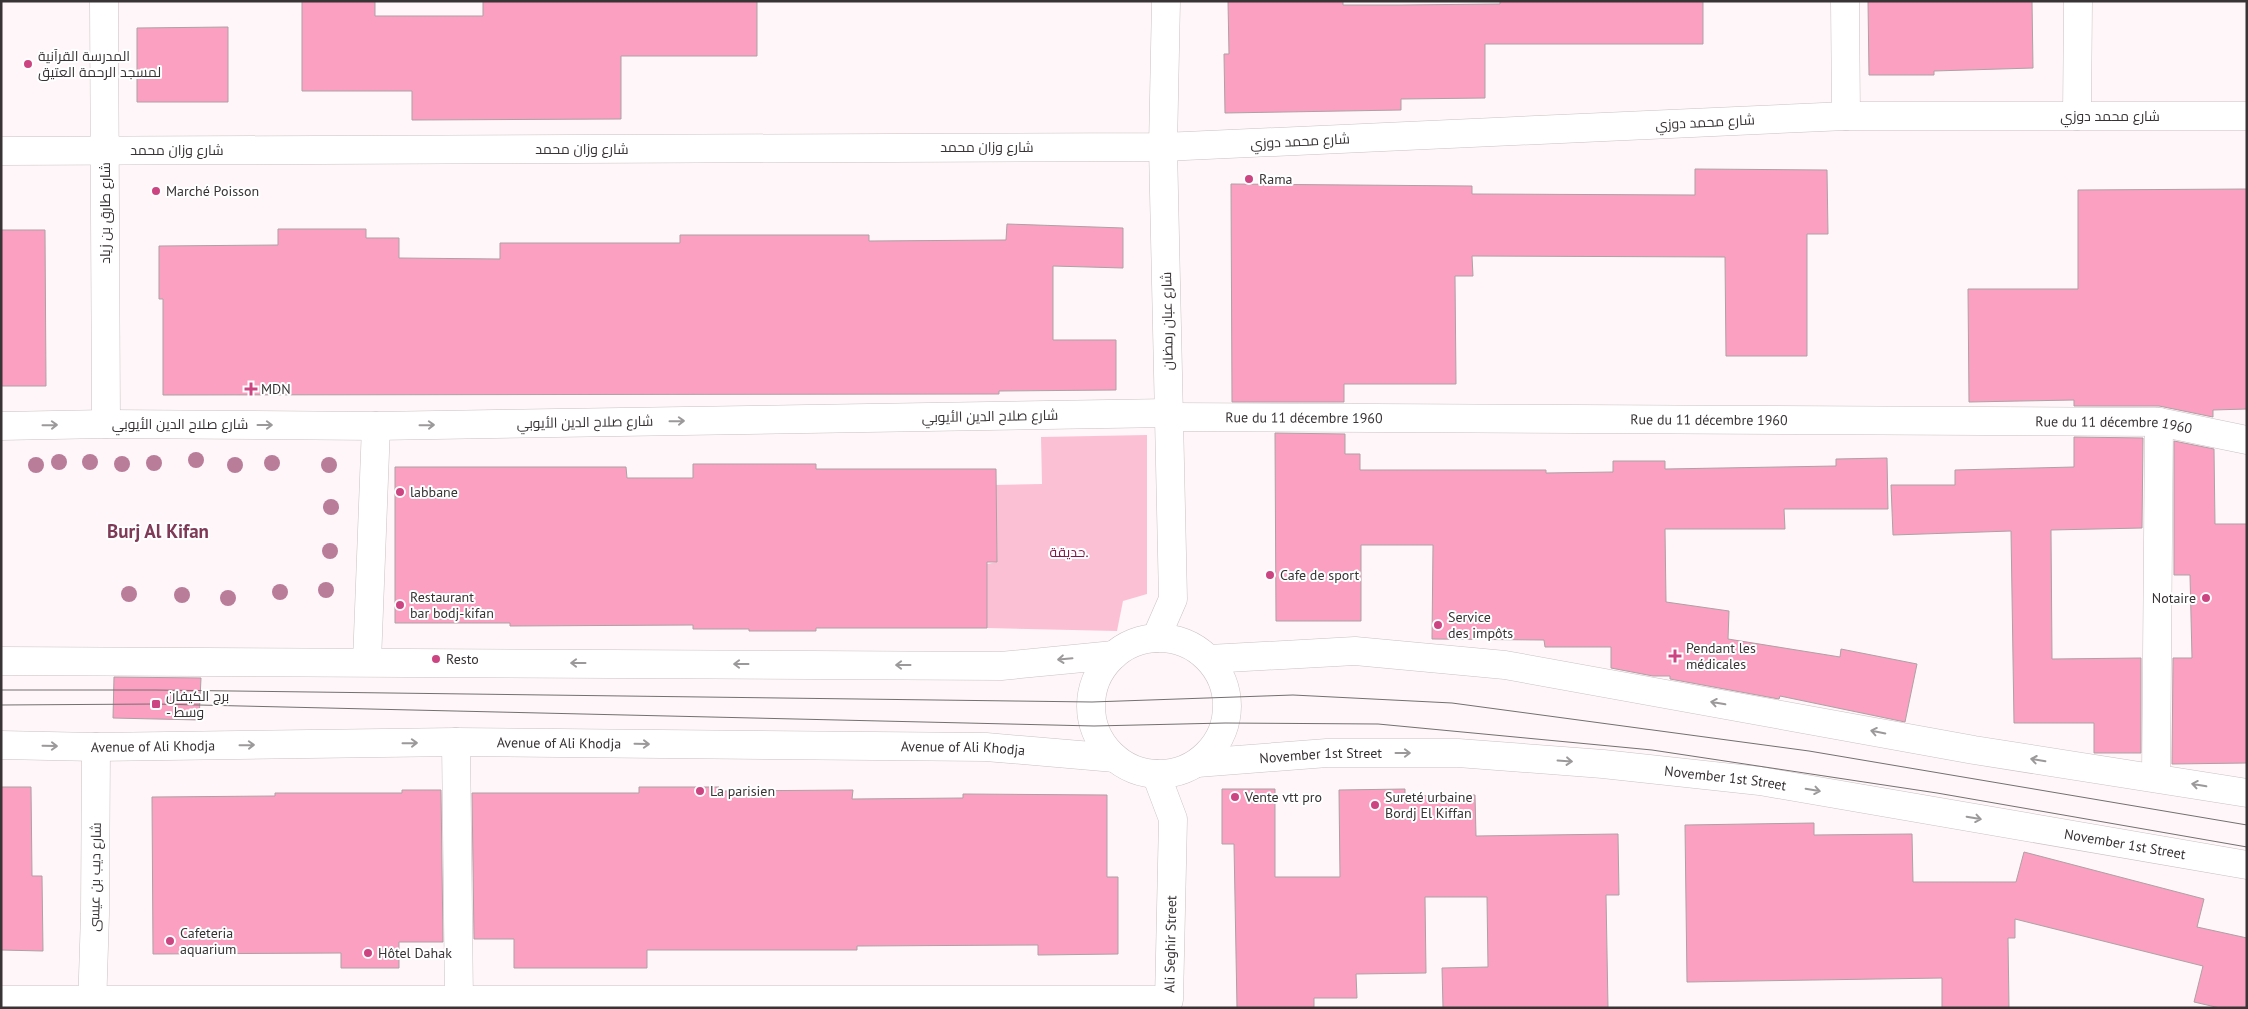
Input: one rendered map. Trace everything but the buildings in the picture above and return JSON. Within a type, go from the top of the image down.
[{"type":"street","name":"شارع طارق بن زياد","points":[[104,1],[106,424]]},
{"type":"street","name":"شارع عبان رمضان","points":[[1156,638],[1173,599],[1164,147],[1166,1]]},
{"type":"street","points":[[1844,1],[1846,116]]},
{"type":"street","points":[[2077,116],[2078,1]]},
{"type":"street","name":"شارع محمد دوزي","points":[[1164,147],[1846,116],[2247,116]]},
{"type":"street","name":"شارع وزان محمد","points":[[1,151],[1164,147]]},
{"type":"street","name":"Rue du 11 décembre 1960","points":[[1169,415],[2159,422],[2247,440]]},
{"type":"street","name":"شارع صلاح الدين الأيوبي","points":[[1,426],[106,424],[376,426],[1169,415]]},
{"type":"street","points":[[2156,777],[2159,422]]},
{"type":"street","points":[[367,662],[376,426]]},
{"type":"street","points":[[1156,638],[1176,640],[1194,647],[1209,660],[1226,684],[1228,708],[1224,730],[1197,763],[1178,772],[1156,774],[1134,769],[1115,758],[1102,743],[1094,726],[1092,694],[1100,673],[1114,655],[1134,642],[1156,638]]},
{"type":"street","points":[[1209,660],[1355,651],[1505,665],[1974,750],[2156,777],[2247,793]]},
{"type":"street","points":[[1,661],[1001,666],[1114,655]]},
{"type":"street","points":[[456,742],[459,1002]]},
{"type":"street","name":"Avenue of Ali Khodja","points":[[1,745],[96,747],[456,742],[986,747],[1115,758]]},
{"type":"street","name":"شارع ديب بن عيسى","points":[[92,1004],[95,914],[96,747]]},
{"type":"street","name":"November 1st Street","points":[[1197,763],[1346,753],[1458,753],[1603,764],[1760,782],[2247,865]]},
{"type":"street","name":"Ali Seghir Street","points":[[1,1000],[92,1004],[459,1002],[1172,1004],[1173,819],[1156,774]]},
{"type":"green space","name":"حديقة.","points":[[1147,435],[1147,594],[1123,601],[1117,631],[987,628],[987,564],[997,562],[993,485],[1042,484],[1041,437]]},
{"type":"tram line","points":[[1,690],[155,690],[1092,702],[1293,695],[1452,703],[1809,751],[2247,825]]},
{"type":"tram line","points":[[1,705],[156,704],[1094,726],[1225,723],[1378,724],[1652,750],[1937,793],[2247,847]]},
{"type":"place","name":"المدرسة القرآنية لمسجد الرحمة العتيق","points":[[28,64]]},
{"type":"place","name":"Rama","points":[[1249,179]]},
{"type":"place","name":"Marché Poisson","points":[[156,191]]},
{"type":"place","name":"MDN","points":[[251,389]]},
{"type":"place","name":"labbane","points":[[400,492]]},
{"type":"place","name":"Cafe de sport","points":[[1270,575]]},
{"type":"place","name":"Notaire","points":[[2206,598]]},
{"type":"place","name":"Restaurant bar bodj-kifan","points":[[400,605]]},
{"type":"place","name":"Service des impôts","points":[[1438,625]]},
{"type":"place","name":"Pendant les médicales","points":[[1675,656]]},
{"type":"place","name":"Resto","points":[[436,659]]},
{"type":"place","name":"برج الكيفان - وسط","points":[[156,704]]},
{"type":"place","name":"La parisien","points":[[700,791]]},
{"type":"place","name":"Vente vtt pro","points":[[1235,797]]},
{"type":"place","name":"Sureté urbaine Bordj El Kiffan","points":[[1375,805]]},
{"type":"place","name":"Cafeteria aquarium","points":[[170,941]]},
{"type":"place","name":"Hôtel Dahak","points":[[368,953]]},
{"type":"district","name":"Burj Al Kifan","points":[[158,531]]}]
